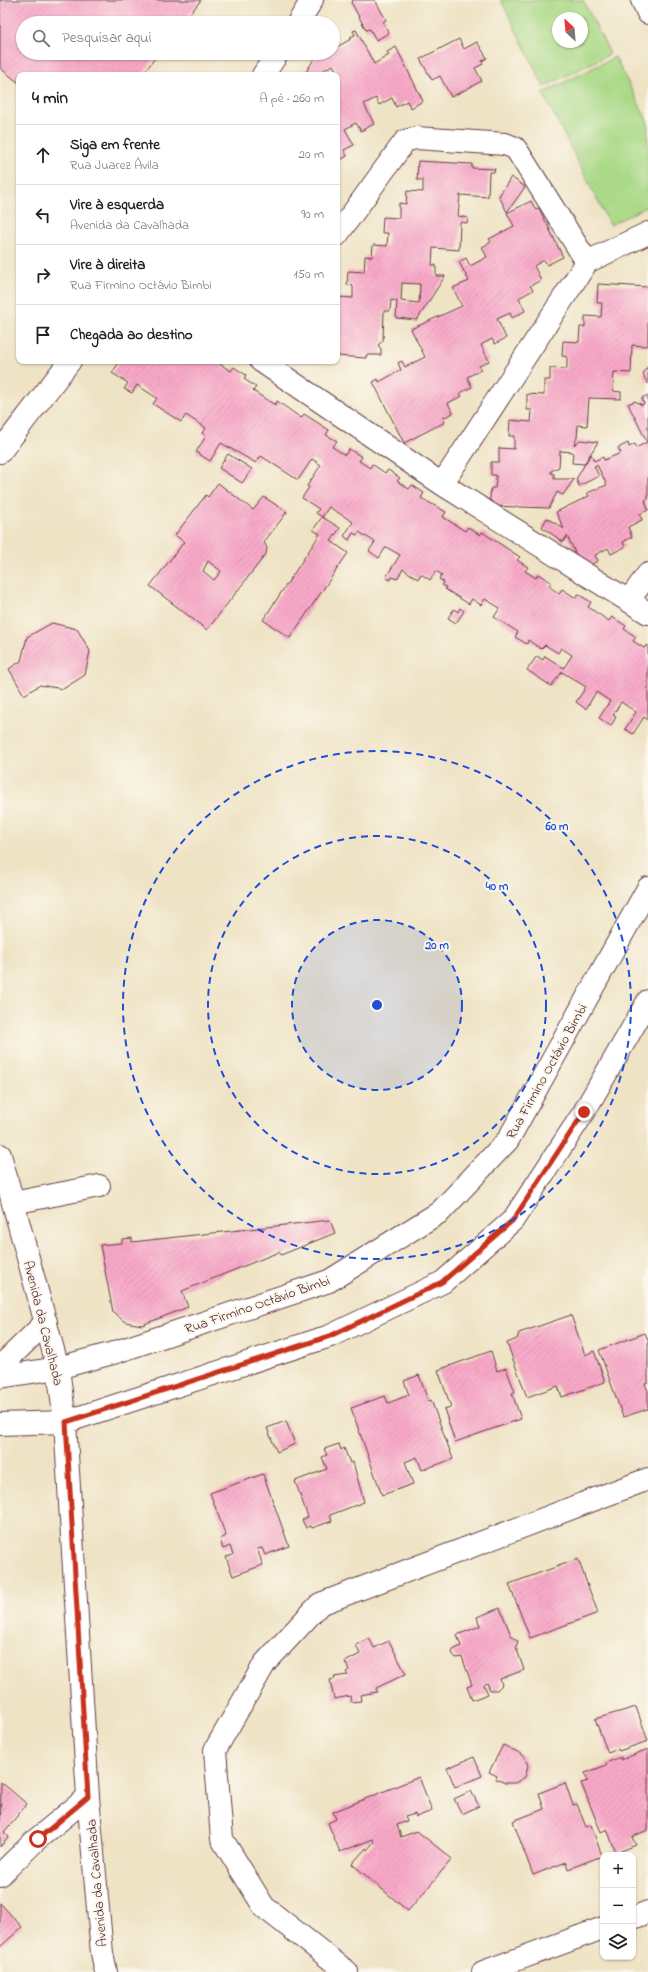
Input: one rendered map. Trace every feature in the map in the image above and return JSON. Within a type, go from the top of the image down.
[{"type":"street","points":[[302,16],[312,0]]},
{"type":"street","points":[[642,0],[648,13]]},
{"type":"street","points":[[265,72],[273,60]]},
{"type":"street","points":[[340,231],[404,141],[416,138],[505,144],[515,148],[518,152],[587,262]]},
{"type":"street","points":[[442,484],[587,262],[648,233]]},
{"type":"street","points":[[0,452],[68,364]]},
{"type":"street","points":[[265,364],[442,484],[648,612]]},
{"type":"street","points":[[629,600],[648,574]]},
{"type":"street","name":"Rua Firmino Octávio Bimbi","points":[[0,1377],[58,1368],[113,1353],[328,1281],[440,1212],[508,1140],[648,888]]},
{"type":"street","points":[[0,1424],[66,1422],[330,1336],[442,1282],[513,1220],[584,1112],[648,1001]]},
{"type":"street","name":"Avenida da Cavalhada","points":[[0,1155],[58,1368],[66,1422],[88,1797],[102,1953],[106,1972]]},
{"type":"street","points":[[13,1203],[99,1186]]},
{"type":"street","points":[[0,1367],[46,1322]]},
{"type":"street","points":[[347,1972],[264,1907],[222,1839],[215,1750],[265,1663],[320,1604],[648,1479]]},
{"type":"street","points":[[0,1875],[38,1839],[88,1797]]},
{"type":"street","points":[[636,1917],[648,1912]]},
{"type":"street","points":[[483,1972],[600,1929]]},
{"type":"green space","points":[[501,0],[583,0],[610,54],[544,87]]},
{"type":"green space","points":[[615,57],[648,122],[648,206],[610,225],[543,93]]},
{"type":"building","points":[[0,0],[201,0],[188,16],[16,16],[16,60],[154,60],[144,72],[16,72],[16,81],[0,68]]},
{"type":"building","points":[[353,0],[375,0],[386,20],[383,22],[389,33],[376,40],[370,29],[366,30],[351,2]]},
{"type":"building","points":[[356,30],[374,64],[389,55],[387,52],[396,47],[423,101],[411,108],[407,101],[396,107],[392,98],[379,105],[376,98],[364,104],[374,124],[361,131],[356,123],[345,129],[354,145],[344,150],[347,156],[340,160],[340,72],[337,72],[333,65],[321,72],[306,72],[314,60],[340,60],[340,45],[355,35],[353,31]]},
{"type":"building","points":[[459,39],[464,49],[477,42],[487,58],[482,61],[483,64],[475,68],[482,81],[451,97],[440,76],[432,80],[420,59]]},
{"type":"building","points":[[418,161],[472,164],[472,168],[495,169],[494,172],[489,172],[488,197],[460,195],[458,216],[468,218],[467,223],[460,222],[459,250],[433,248],[432,265],[436,265],[436,276],[445,276],[417,320],[396,318],[397,301],[391,300],[390,311],[384,311],[383,341],[378,345],[381,349],[381,355],[366,355],[366,358],[340,356],[340,297],[353,298],[353,286],[347,285],[348,271],[364,272],[365,256],[372,257],[373,245],[387,246],[388,233],[382,233],[383,217],[399,218],[399,203],[406,204],[407,191],[423,192],[423,180],[417,180]],"holes":[[[402,283],[420,284],[419,303],[401,301]]]},
{"type":"building","points":[[511,177],[525,187],[507,212],[499,196]]},
{"type":"building","points":[[531,201],[536,210],[539,208],[563,257],[547,265],[544,260],[534,266],[541,280],[530,286],[533,290],[519,298],[525,311],[512,318],[510,313],[497,319],[506,338],[495,344],[492,339],[481,345],[489,361],[479,366],[481,370],[467,377],[472,387],[460,393],[462,396],[448,403],[453,413],[443,418],[445,422],[404,443],[373,382],[378,379],[379,382],[401,370],[398,363],[402,361],[405,367],[425,357],[411,329],[462,306],[453,288],[469,281],[459,262],[466,258],[470,266],[487,257],[482,247],[491,242],[489,239],[514,226],[507,213]]},
{"type":"building","points":[[598,284],[648,287],[648,346],[632,345],[631,373],[614,372],[613,391],[621,392],[621,399],[589,398],[587,426],[578,425],[577,438],[574,445],[580,440],[598,442],[584,464],[572,463],[573,452],[560,451],[559,467],[551,471],[551,473],[554,474],[554,479],[574,479],[563,495],[557,492],[549,508],[489,506],[491,488],[495,488],[496,480],[496,475],[491,475],[491,462],[499,462],[499,448],[514,449],[514,436],[509,436],[510,420],[531,422],[532,410],[527,410],[527,394],[544,395],[544,380],[550,380],[550,368],[567,369],[567,357],[562,356],[563,341],[579,342],[580,327],[585,327],[585,316],[601,317],[602,303],[597,303]]},
{"type":"building","points":[[118,364],[220,364],[231,371],[234,367],[246,375],[244,379],[256,387],[253,391],[275,405],[277,401],[301,418],[304,414],[329,430],[326,435],[337,441],[332,447],[345,455],[349,449],[362,457],[359,461],[370,468],[372,464],[385,473],[388,470],[400,478],[397,481],[409,489],[412,485],[424,493],[421,498],[446,512],[443,517],[465,531],[468,527],[480,535],[482,532],[520,557],[517,560],[528,567],[525,571],[536,578],[538,574],[551,582],[549,586],[559,594],[562,589],[576,598],[578,594],[591,602],[588,607],[609,621],[612,617],[626,626],[624,629],[636,637],[633,641],[644,648],[648,645],[648,720],[644,717],[633,734],[625,729],[636,712],[621,702],[613,715],[616,717],[611,726],[599,718],[610,701],[596,692],[586,709],[576,702],[586,687],[562,672],[551,686],[527,670],[537,656],[543,660],[545,656],[564,668],[572,655],[561,648],[558,653],[545,645],[541,649],[528,640],[527,644],[515,637],[518,632],[494,617],[500,608],[485,599],[481,605],[472,599],[469,604],[445,589],[446,587],[442,585],[444,582],[439,579],[442,575],[436,571],[430,580],[421,574],[418,579],[403,569],[397,579],[392,577],[390,580],[386,577],[400,555],[386,547],[379,558],[369,551],[375,542],[359,532],[357,535],[353,533],[349,540],[344,536],[353,522],[329,507],[322,517],[316,513],[319,509],[302,498],[309,487],[307,486],[321,465],[312,459],[298,480],[261,456],[256,463],[221,443],[210,461],[196,452],[206,436],[202,433],[206,428],[186,415],[181,422],[153,404],[157,398],[137,385],[132,393],[124,389],[128,383],[112,373]]},
{"type":"building","points":[[648,366],[648,384],[643,374]]},
{"type":"building","points":[[648,395],[648,499],[645,500],[648,510],[640,514],[642,520],[628,527],[632,537],[623,542],[625,547],[611,554],[608,548],[595,555],[598,561],[583,568],[567,536],[563,542],[542,527],[547,518],[564,529],[556,512],[589,496],[587,493],[607,485],[597,465],[594,466],[599,476],[579,486],[576,479],[591,454],[594,461],[603,457],[604,460],[621,453],[618,448],[628,443],[629,447],[635,444],[636,448],[647,442],[628,404],[635,401],[642,405],[644,404],[642,398]]},
{"type":"building","points":[[228,454],[252,469],[242,483],[219,468]]},
{"type":"building","points":[[218,483],[253,510],[264,497],[287,512],[264,542],[267,548],[266,554],[207,630],[150,586],[184,542],[175,535],[206,495],[208,497]],"holes":[[[208,561],[221,571],[214,580],[203,571]]]},
{"type":"building","points":[[322,517],[340,528],[331,541],[348,553],[290,638],[263,620],[320,534],[313,530]]},
{"type":"building","points":[[460,608],[464,611],[456,623],[448,618],[454,609],[458,612]]},
{"type":"building","points":[[52,623],[77,629],[90,651],[85,675],[63,689],[40,685],[24,695],[9,669],[21,661],[27,637]]},
{"type":"building","points":[[330,1220],[335,1233],[281,1255],[279,1252],[182,1291],[188,1307],[142,1325],[125,1322],[113,1312],[100,1245],[122,1243],[122,1239],[132,1238],[132,1242]]},
{"type":"building","points":[[571,1315],[585,1355],[594,1351],[605,1382],[562,1397],[558,1386],[527,1397],[507,1343],[517,1339],[519,1333]]},
{"type":"building","points":[[645,1333],[648,1340],[648,1383],[645,1384],[648,1391],[648,1409],[623,1417],[599,1350]]},
{"type":"building","points":[[491,1351],[497,1371],[506,1368],[515,1392],[512,1393],[521,1419],[455,1442],[444,1409],[451,1407],[438,1370]]},
{"type":"building","points":[[419,1375],[428,1401],[431,1400],[453,1459],[422,1470],[417,1457],[405,1462],[413,1484],[382,1495],[351,1408],[385,1396],[388,1403],[409,1395],[404,1381]]},
{"type":"building","points":[[286,1421],[295,1444],[277,1452],[267,1428]]},
{"type":"building","points":[[339,1444],[341,1450],[344,1448],[350,1463],[353,1462],[364,1502],[330,1515],[332,1521],[312,1528],[311,1526],[306,1528],[302,1520],[308,1517],[295,1481],[327,1469],[322,1457],[327,1455],[324,1449]]},
{"type":"building","points":[[263,1474],[289,1546],[265,1555],[262,1548],[257,1549],[263,1565],[233,1576],[226,1557],[233,1555],[230,1546],[223,1549],[220,1539],[226,1536],[210,1493]]},
{"type":"building","points":[[578,1559],[598,1613],[530,1638],[509,1584]]},
{"type":"building","points":[[500,1608],[511,1635],[518,1641],[516,1647],[524,1670],[500,1679],[502,1685],[497,1690],[490,1690],[487,1683],[484,1685],[488,1694],[472,1700],[467,1687],[472,1685],[462,1657],[456,1658],[452,1653],[453,1650],[461,1646],[457,1635],[480,1626],[477,1617]]},
{"type":"building","points":[[369,1638],[374,1648],[389,1641],[406,1674],[376,1688],[377,1692],[360,1695],[361,1701],[351,1702],[350,1696],[334,1699],[330,1680],[335,1679],[334,1677],[348,1675],[346,1672],[349,1670],[345,1662],[360,1654],[356,1645]]},
{"type":"building","points":[[636,1707],[648,1741],[619,1751],[618,1749],[608,1753],[595,1719]]},
{"type":"building","points":[[503,1745],[518,1752],[525,1758],[528,1766],[525,1777],[515,1783],[505,1783],[496,1779],[497,1776],[489,1772]]},
{"type":"building","points":[[648,1749],[648,1830],[632,1837],[636,1845],[616,1852],[607,1829],[601,1832],[581,1783],[588,1781],[585,1773],[607,1765],[606,1763],[621,1757],[621,1760]]},
{"type":"building","points":[[474,1757],[482,1776],[455,1787],[447,1768]]},
{"type":"building","points":[[419,1777],[432,1811],[416,1817],[415,1814],[405,1817],[407,1821],[397,1825],[401,1837],[417,1831],[452,1859],[408,1911],[352,1864],[366,1848],[367,1850],[374,1842],[373,1839],[340,1852],[328,1823],[336,1819],[333,1812]]},
{"type":"building","points":[[1,1782],[27,1804],[4,1832],[9,1837],[0,1847]]},
{"type":"building","points":[[565,1783],[573,1805],[577,1804],[586,1827],[591,1825],[601,1852],[600,1857],[568,1869],[566,1862],[533,1875],[513,1821],[544,1809],[539,1793]]},
{"type":"building","points":[[471,1791],[479,1806],[462,1814],[454,1799]]},
{"type":"building","points":[[0,1903],[22,1927],[0,1947]]},
{"type":"route","points":[[38,1839],[88,1797],[66,1422],[330,1336],[442,1282],[513,1220],[584,1112]]}]
